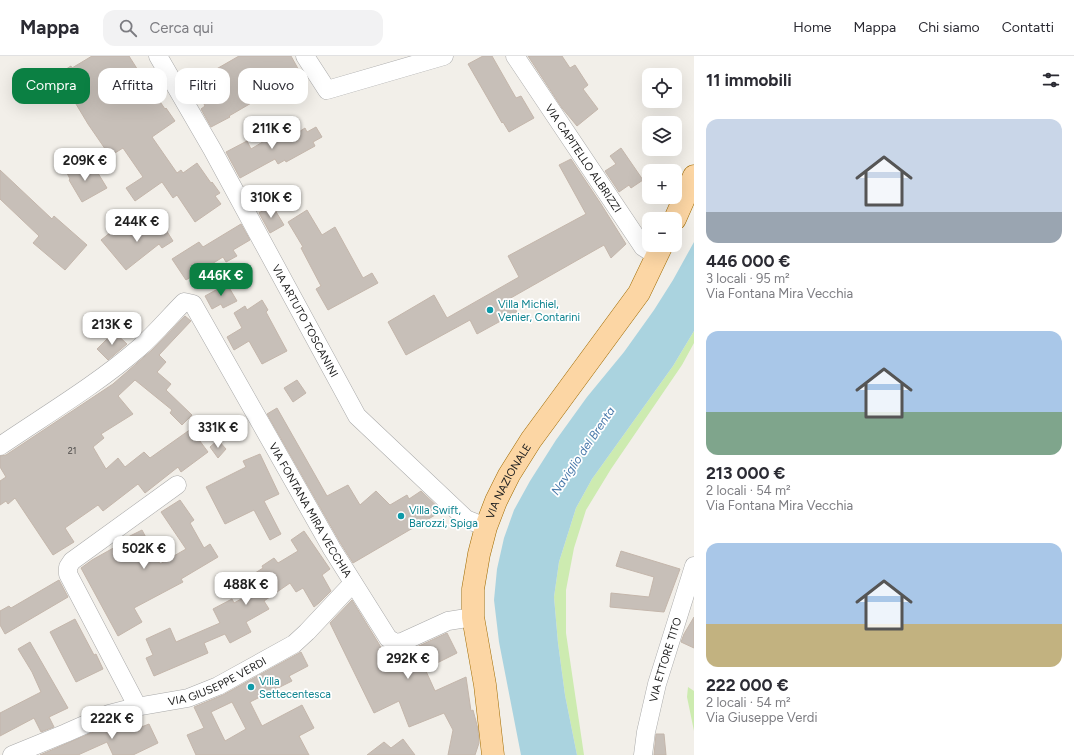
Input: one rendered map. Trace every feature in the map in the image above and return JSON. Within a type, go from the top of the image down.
[{"type":"main road","points":[[678,212],[694,176]]},
{"type":"main road","name":"VIA NAZIONALE","points":[[493,755],[485,685],[473,617],[473,589],[479,554],[486,527],[509,475],[531,440],[639,293],[658,252]]},
{"type":"street","name":"VIA ARTUTO TOSCANINI","points":[[158,56],[212,149],[357,416],[466,519],[486,527]]},
{"type":"street","points":[[305,56],[327,90],[444,56]]},
{"type":"street","name":"VIA CAPITELLO ALBRIZZI","points":[[515,56],[642,246]]},
{"type":"street","name":"VIA FONTANA MIRA VECCHIA","points":[[0,446],[112,370],[140,347],[184,302],[193,304],[332,549],[388,638],[395,643],[402,642],[448,621],[473,617]]},
{"type":"street","points":[[136,707],[134,700],[68,574],[68,567],[72,561],[177,486]]},
{"type":"street","name":"VIA ETTORE TITO","points":[[643,755],[646,732],[657,684],[694,566]]},
{"type":"street","name":"VIA GIUSEPPE VERDI","points":[[12,755],[109,714],[136,707],[188,698],[218,686],[294,644],[353,583]]},
{"type":"green space","points":[[694,331],[694,343],[682,365],[611,469],[586,510],[574,548],[566,590],[566,633],[584,755],[577,755],[565,695],[558,643],[554,597],[559,562],[576,508],[592,479],[673,366]]},
{"type":"green space","points":[[688,687],[694,691],[694,731],[687,697]]},
{"type":"water","name":"Naviglio del Brenta","points":[[694,242],[694,331],[673,366],[592,479],[576,508],[559,562],[554,597],[558,643],[565,695],[577,755],[521,755],[499,642],[494,600],[497,569],[504,538],[514,510],[530,481],[556,440],[587,397],[624,352],[654,310]]},
{"type":"building","points":[[92,56],[129,56],[137,68],[98,68],[98,104],[162,104],[175,121],[152,137],[177,173],[181,170],[183,173],[197,163],[220,193],[215,196],[221,204],[195,222],[177,195],[173,198],[162,182],[135,201],[126,188],[143,177],[123,148],[110,156],[88,124],[76,104],[90,104],[90,68],[72,68]]},
{"type":"building","points":[[239,56],[291,56],[298,68],[238,68],[238,104],[250,104],[211,127],[201,109],[205,106],[204,104],[230,104],[230,68],[218,68]]},
{"type":"building","points":[[483,56],[492,56],[516,98],[521,96],[534,118],[509,132],[503,122],[502,123],[468,64]]},
{"type":"building","points":[[528,56],[562,56],[570,68],[575,65],[588,85],[583,89],[598,109],[577,126],[562,108]]},
{"type":"building","points":[[316,127],[322,137],[313,142],[315,146],[286,162],[285,160],[278,164],[275,159],[240,178],[226,152],[247,141],[251,149],[286,128],[291,137],[305,128],[307,132]]},
{"type":"building","points":[[621,148],[642,181],[631,188],[629,185],[619,192],[605,171],[616,164],[610,156]]},
{"type":"building","points":[[571,159],[626,244],[611,258],[604,245],[509,299],[517,312],[477,334],[470,320],[406,355],[388,322],[434,295],[447,318],[519,277],[508,256],[586,214],[559,165]]},
{"type":"building","points":[[76,163],[81,172],[93,165],[107,188],[82,202],[69,180],[70,179],[65,169]]},
{"type":"building","points":[[0,170],[52,219],[54,216],[87,245],[65,270],[33,243],[39,236],[0,199]]},
{"type":"building","points":[[272,205],[284,225],[270,233],[259,213]]},
{"type":"building","points":[[307,210],[322,235],[335,227],[363,278],[372,273],[378,283],[328,310],[316,289],[321,286],[301,248],[303,247],[288,222]]},
{"type":"building","points":[[154,218],[156,222],[159,220],[173,241],[162,248],[159,244],[126,270],[101,240],[111,232],[114,235],[124,228],[131,236]]},
{"type":"building","points":[[241,224],[250,240],[233,250],[237,256],[226,262],[223,257],[186,280],[172,259],[199,242],[203,247]]},
{"type":"building","points":[[227,284],[237,301],[223,308],[221,304],[212,309],[205,296]]},
{"type":"building","points":[[262,300],[268,310],[266,312],[287,351],[262,364],[249,341],[234,350],[227,337],[242,328],[234,313],[245,306],[247,310]]},
{"type":"building","points":[[185,316],[191,321],[159,355],[166,362],[157,372],[171,384],[166,390],[192,415],[182,425],[170,413],[172,410],[135,380],[118,396],[133,414],[101,434],[104,438],[93,447],[106,469],[118,458],[125,467],[144,452],[150,458],[191,429],[208,452],[181,472],[178,467],[145,493],[138,484],[103,511],[98,505],[65,528],[74,542],[53,555],[15,498],[8,504],[6,501],[0,505],[0,481],[6,477],[0,467],[0,456],[6,455],[113,384],[152,350]]},
{"type":"building","points":[[114,332],[127,344],[108,360],[97,349]]},
{"type":"building","points":[[297,380],[306,393],[293,402],[284,388]]},
{"type":"building","points":[[277,408],[327,496],[348,485],[360,505],[376,491],[390,505],[407,495],[409,499],[421,491],[442,511],[353,563],[267,414]]},
{"type":"building","points":[[218,440],[226,449],[218,458],[210,447]]},
{"type":"building","points":[[260,454],[279,494],[264,501],[281,534],[270,540],[254,510],[225,524],[206,487],[246,467],[243,461]]},
{"type":"building","points":[[180,500],[194,520],[190,523],[204,548],[210,544],[218,557],[181,579],[183,582],[134,608],[142,622],[118,636],[81,568],[117,546],[116,543],[142,530],[160,564],[186,549],[161,512]]},
{"type":"building","points":[[304,531],[330,569],[322,575],[331,591],[319,603],[314,607],[303,588],[296,592],[290,583],[264,601],[269,609],[246,622],[251,632],[230,643],[225,634],[204,643],[208,653],[154,676],[146,658],[153,655],[146,639],[170,628],[176,642],[220,623],[213,609],[232,599],[234,603],[261,588],[252,575],[274,558],[278,563],[298,551],[291,540]]},
{"type":"building","points":[[621,551],[680,569],[664,612],[610,607],[611,593],[649,597],[654,577],[616,566]]},
{"type":"building","points":[[59,580],[68,597],[5,634],[0,625],[0,611],[9,606],[11,608]]},
{"type":"building","points":[[352,600],[386,658],[395,653],[406,652],[447,633],[457,653],[425,669],[435,691],[466,677],[471,711],[473,710],[478,729],[479,743],[475,755],[448,755],[453,730],[444,713],[409,727],[399,701],[374,713],[330,623]]},
{"type":"building","points":[[694,617],[694,648],[681,642]]},
{"type":"building","points":[[75,619],[94,655],[96,654],[103,669],[76,682],[50,632]]},
{"type":"building","points":[[30,642],[68,708],[49,717],[54,727],[41,732],[34,718],[0,736],[0,713],[41,692],[32,672],[18,649]]},
{"type":"building","points":[[301,652],[308,666],[289,676],[292,681],[250,702],[262,726],[302,705],[314,728],[299,736],[309,755],[196,755],[187,735],[204,728],[194,707],[223,695]],"holes":[[[232,702],[246,729],[225,741],[211,712]]]},
{"type":"building","points":[[134,718],[139,728],[149,724],[158,743],[133,755],[113,755],[107,742],[78,755],[40,755],[112,724]]},
{"type":"building","points":[[656,734],[664,734],[666,755],[654,755]]},
{"type":"building","points":[[403,739],[415,755],[367,755],[384,742],[391,748]]},
{"type":"place","name":"Villa Michiel, Venier, Contarini","points":[[490,310]]},
{"type":"place","name":"Villa Swift, Barozzi, Spiga","points":[[401,516]]},
{"type":"place","name":"Villa Settecentesca","points":[[251,687]]}]
